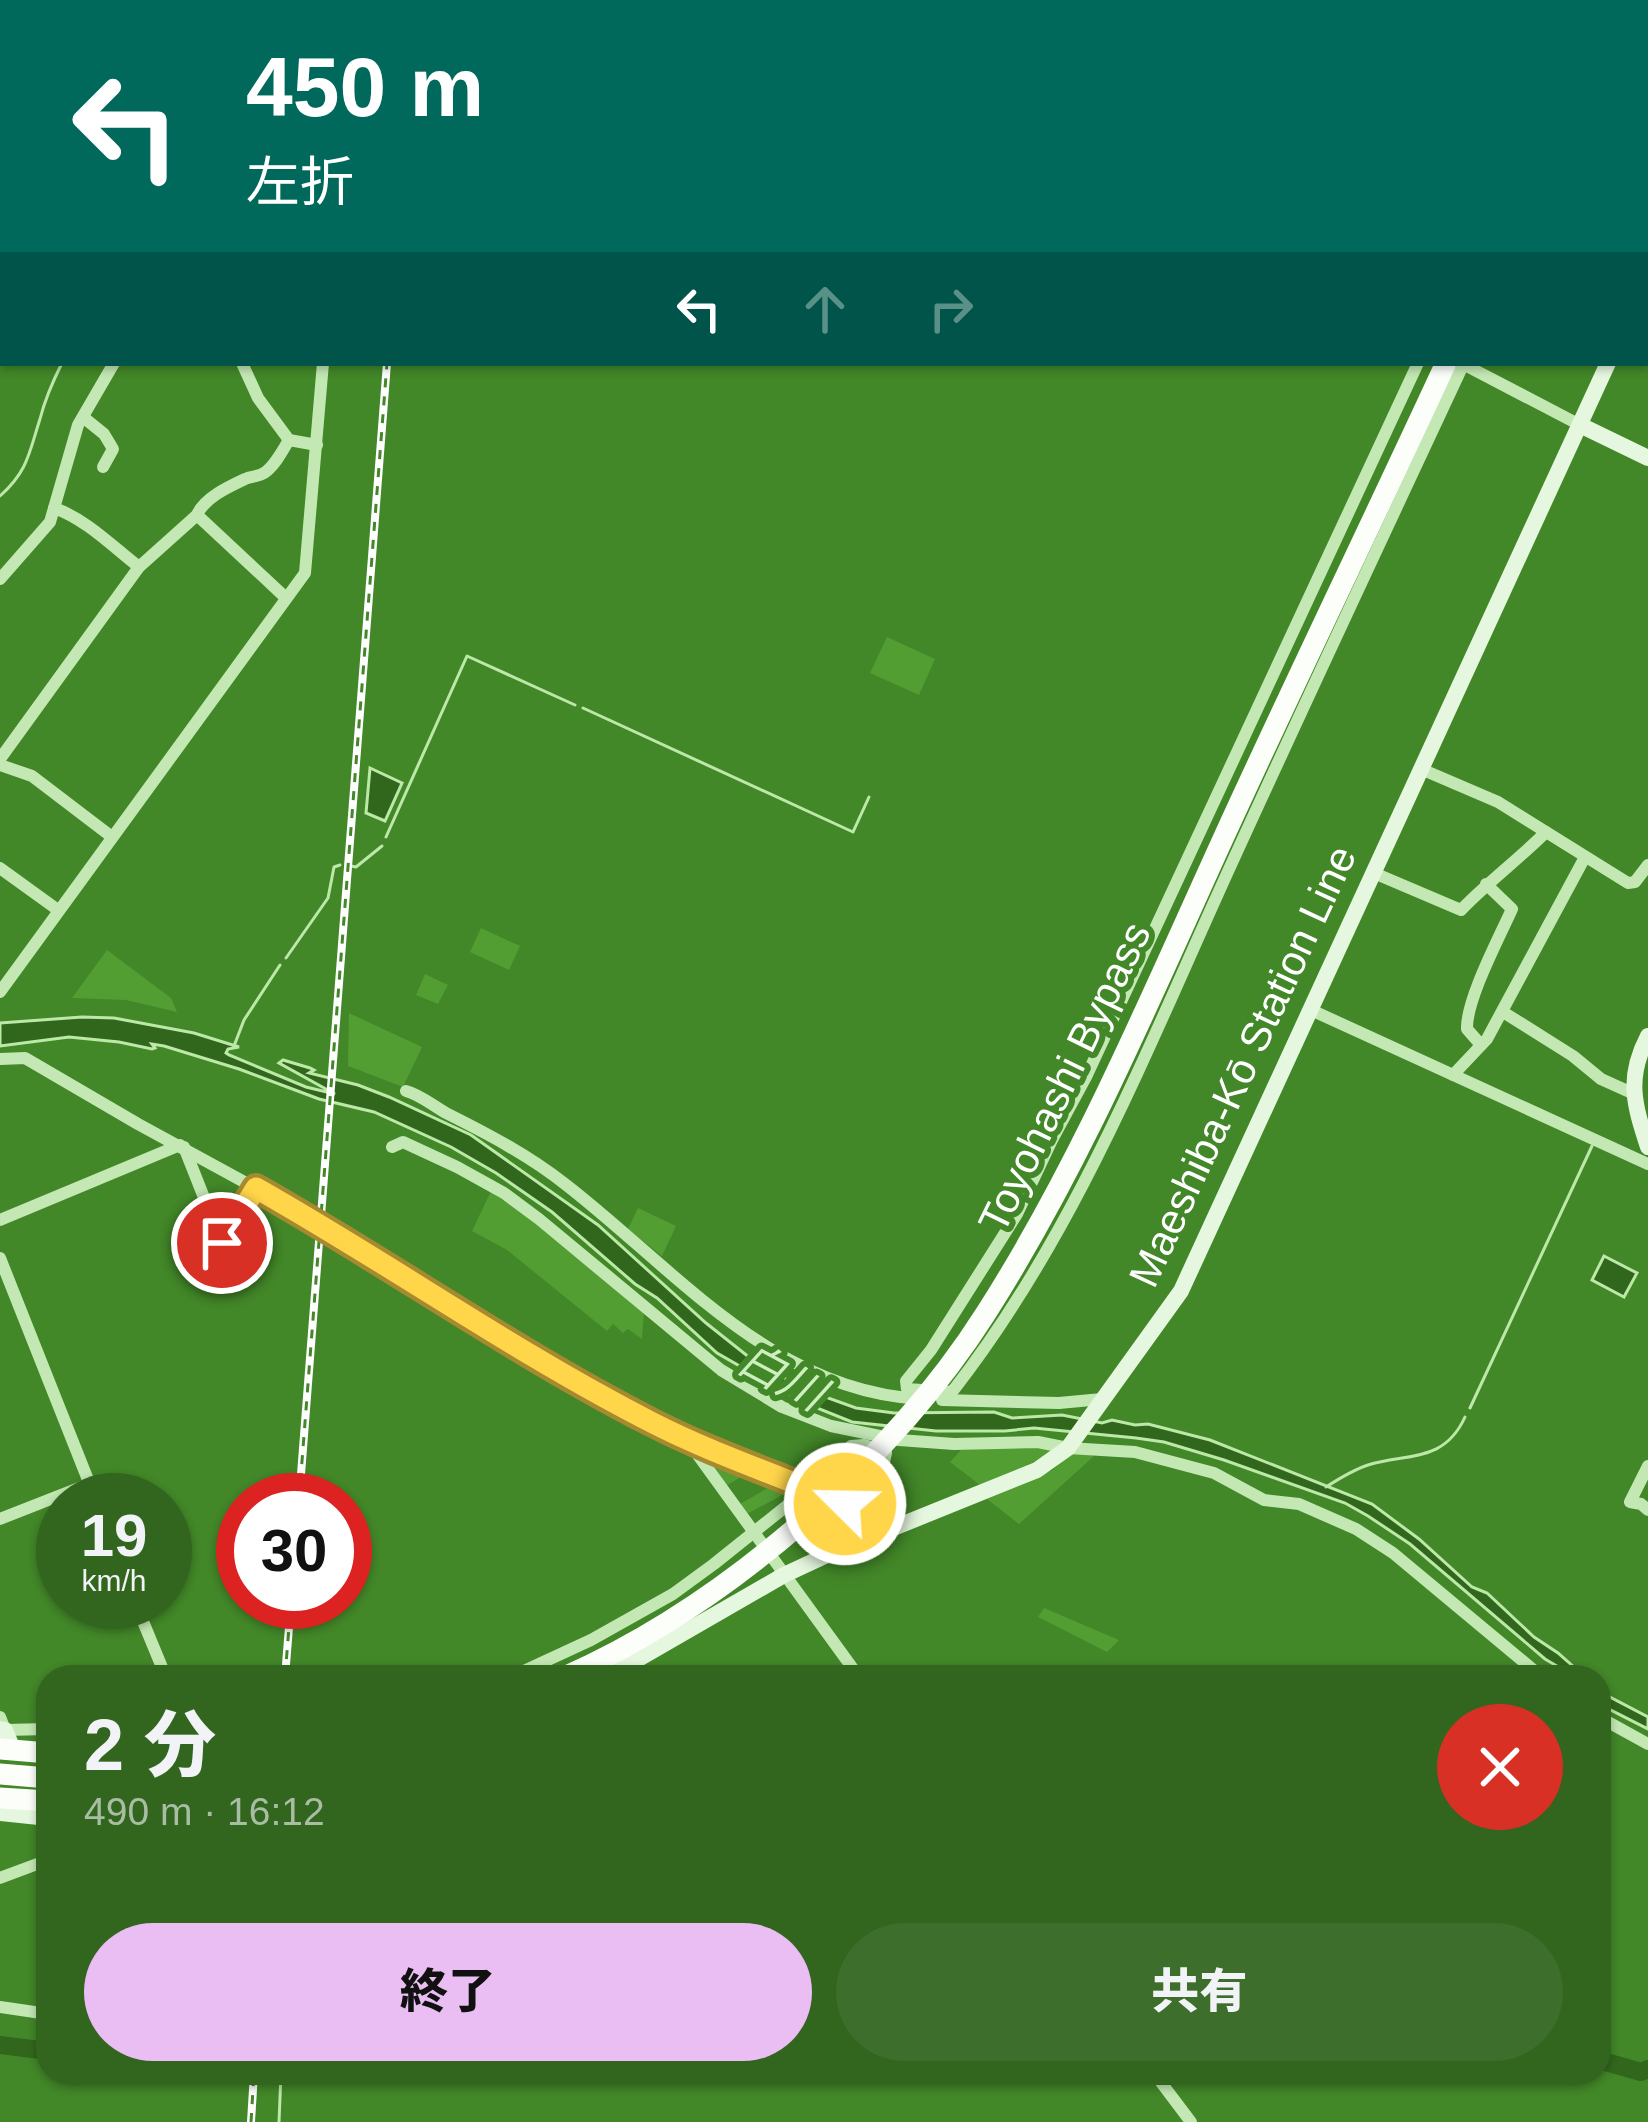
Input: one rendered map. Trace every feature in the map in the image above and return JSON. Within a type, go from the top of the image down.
[{"type":"highway","name":"Toyohashi Bypass","points":[[591,1665],[757,1560],[817,1508],[922,1398],[984,1316],[1055,1195],[1111,1084],[1234,812],[1456,366]]},
{"type":"highway","name":"Toyohashi Bypass","points":[[603,1665],[682,1621],[822,1514],[926,1403],[989,1321],[1117,1087],[1456,366]]},
{"type":"highway","points":[[3,1734],[36,1748]]},
{"type":"highway","points":[[0,1774],[36,1777]]},
{"type":"highway","points":[[0,1784],[36,1800]]},
{"type":"highway","points":[[0,1798],[36,1802]]},
{"type":"main road","name":"Maeshiba-Kō Station Line","points":[[628,1665],[784,1575],[1037,1470],[1070,1446],[1181,1291],[1607,366]]},
{"type":"main road","points":[[1580,425],[1648,458]]},
{"type":"main road","points":[[1648,1036],[1638,1056],[1648,1147]]},
{"type":"main road","points":[[0,1814],[36,1805]]},
{"type":"street","points":[[1,575],[44,532],[83,417],[112,366]]},
{"type":"street","points":[[243,366],[258,398],[289,440],[317,445]]},
{"type":"street","points":[[0,991],[305,573],[323,366]]},
{"type":"street","points":[[1417,366],[1086,1077],[1017,1214],[932,1350],[906,1381],[907,1389],[952,1393],[1060,1232],[1127,1097],[1456,366]]},
{"type":"street","points":[[1463,366],[1580,425]]},
{"type":"street","points":[[83,417],[112,445],[104,466]]},
{"type":"street","points":[[112,837],[32,776],[0,762],[139,567],[206,502],[250,476],[262,475],[289,440]]},
{"type":"street","points":[[54,508],[139,567]]},
{"type":"street","points":[[197,515],[286,598]]},
{"type":"street","points":[[1263,698],[1300,713]]},
{"type":"street","points":[[1421,769],[1498,802],[1628,883],[1635,882],[1648,865]]},
{"type":"street","points":[[1375,873],[1461,910],[1546,832]]},
{"type":"street","points":[[1453,1075],[1503,1012],[1585,857]]},
{"type":"street","points":[[0,868],[58,910]]},
{"type":"street","points":[[1481,1045],[1467,1029],[1467,1018],[1512,910],[1486,884]]},
{"type":"street","points":[[1150,937],[1191,954]]},
{"type":"street","points":[[1311,1010],[1648,1164]]},
{"type":"street","points":[[1503,1012],[1601,1079],[1638,1087]]},
{"type":"street","points":[[0,1059],[26,1058],[312,1219],[463,1315],[652,1423],[898,1526]]},
{"type":"street","points":[[1086,1077],[1127,1097]]},
{"type":"street","points":[[406,1091],[474,1125],[543,1168],[757,1343],[802,1369],[844,1386],[900,1398],[1100,1402]]},
{"type":"street","points":[[392,1147],[403,1142],[504,1193],[721,1370],[782,1407],[831,1426],[898,1440],[1038,1442],[1135,1452],[1214,1473],[1260,1499],[1299,1504],[1356,1529],[1393,1553],[1528,1665]]},
{"type":"street","points":[[182,1146],[222,1243],[256,1188]]},
{"type":"street","points":[[0,1220],[182,1146]]},
{"type":"street","points":[[1017,1214],[1060,1232]]},
{"type":"street","points":[[0,1258],[85,1473]]},
{"type":"street","points":[[932,1350],[970,1368]]},
{"type":"street","points":[[684,1437],[850,1665]]},
{"type":"street","points":[[539,1665],[650,1608],[693,1579],[808,1488],[851,1446],[886,1453],[883,1467],[824,1527],[822,1540],[830,1554]]},
{"type":"street","points":[[1648,1466],[1630,1502],[1648,1510]]},
{"type":"street","points":[[0,1519],[36,1505]]},
{"type":"street","points":[[146,1629],[161,1665]]},
{"type":"street","points":[[1611,1724],[1648,1744]]},
{"type":"street","points":[[3,1734],[36,1730]]},
{"type":"street","points":[[0,1878],[36,1864]]},
{"type":"street","points":[[0,2007],[36,2012]]},
{"type":"street","points":[[1163,2085],[1191,2122]]},
{"type":"shaded area","points":[[887,637],[935,659],[919,695],[870,673]]},
{"type":"shaded area","points":[[370,768],[402,783],[385,821],[366,813]]},
{"type":"shaded area","points":[[481,928],[520,946],[509,970],[470,952]]},
{"type":"shaded area","points":[[107,950],[171,998],[177,1012],[126,1000],[72,998]]},
{"type":"shaded area","points":[[425,974],[448,985],[438,1004],[416,995]]},
{"type":"shaded area","points":[[349,1013],[422,1047],[403,1087],[348,1066]]},
{"type":"shaded area","points":[[114,1018],[194,1033],[239,1047],[226,1053],[306,1087],[335,1094],[279,1063],[310,1068],[314,1070],[309,1073],[389,1097],[471,1135],[598,1225],[750,1358],[803,1389],[856,1408],[894,1413],[1062,1415],[1102,1423],[1148,1424],[1210,1440],[1372,1504],[1572,1665],[1555,1665],[1545,1659],[1410,1544],[1345,1503],[1164,1442],[1034,1428],[936,1431],[852,1422],[802,1402],[717,1353],[552,1212],[451,1147],[374,1112],[319,1099],[164,1046],[152,1044],[152,1049],[69,1037],[0,1046],[0,1023]]},
{"type":"shaded area","points":[[491,1191],[644,1311],[642,1339],[613,1324],[607,1331],[507,1250],[472,1231]]},
{"type":"shaded area","points":[[638,1208],[676,1226],[662,1256],[628,1229]]},
{"type":"shaded area","points":[[1604,1256],[1637,1273],[1624,1297],[1592,1280]]},
{"type":"shaded area","points":[[694,1444],[755,1469],[724,1487]]},
{"type":"shaded area","points":[[1039,1444],[1055,1448],[1041,1459],[980,1485],[950,1462],[961,1450]]},
{"type":"shaded area","points":[[1073,1450],[1094,1456],[1019,1524],[987,1499],[1053,1470]]},
{"type":"shaded area","points":[[782,1480],[795,1485],[745,1515],[738,1505]]},
{"type":"shaded area","points":[[852,1509],[886,1523],[840,1542],[833,1533]]},
{"type":"shaded area","points":[[1044,1608],[1119,1640],[1107,1652],[1038,1617]]},
{"type":"shaded area","points":[[1611,1698],[1648,1717],[1648,1729],[1611,1710]]},
{"type":"waterway","points":[[0,496],[26,461],[61,366]]},
{"type":"waterway","points":[[386,837],[467,656],[575,705]]},
{"type":"waterway","points":[[583,708],[853,832],[869,797]]},
{"type":"waterway","points":[[351,866],[382,846]]},
{"type":"waterway","points":[[286,958],[328,898],[334,867],[340,865]]},
{"type":"waterway","points":[[234,1046],[244,1020],[280,965]]},
{"type":"waterway","points":[[1470,1408],[1592,1146]]},
{"type":"waterway","points":[[1326,1487],[1368,1465],[1436,1449],[1465,1417]]},
{"type":"waterway","points":[[0,2045],[36,2050]]},
{"type":"waterway","points":[[1611,2063],[1641,2072],[1648,2069]]},
{"type":"waterway","points":[[279,2122],[281,2085]]},
{"type":"railway","points":[[301,1473],[387,366]]},
{"type":"railway","points":[[286,1665],[289,1629]]},
{"type":"railway","points":[[251,2122],[253,2085]]},
{"type":"route","points":[[222,1243],[256,1188],[652,1423],[845,1504]]},
{"type":"water label","name":"白川","points":[[782,1376]]}]
